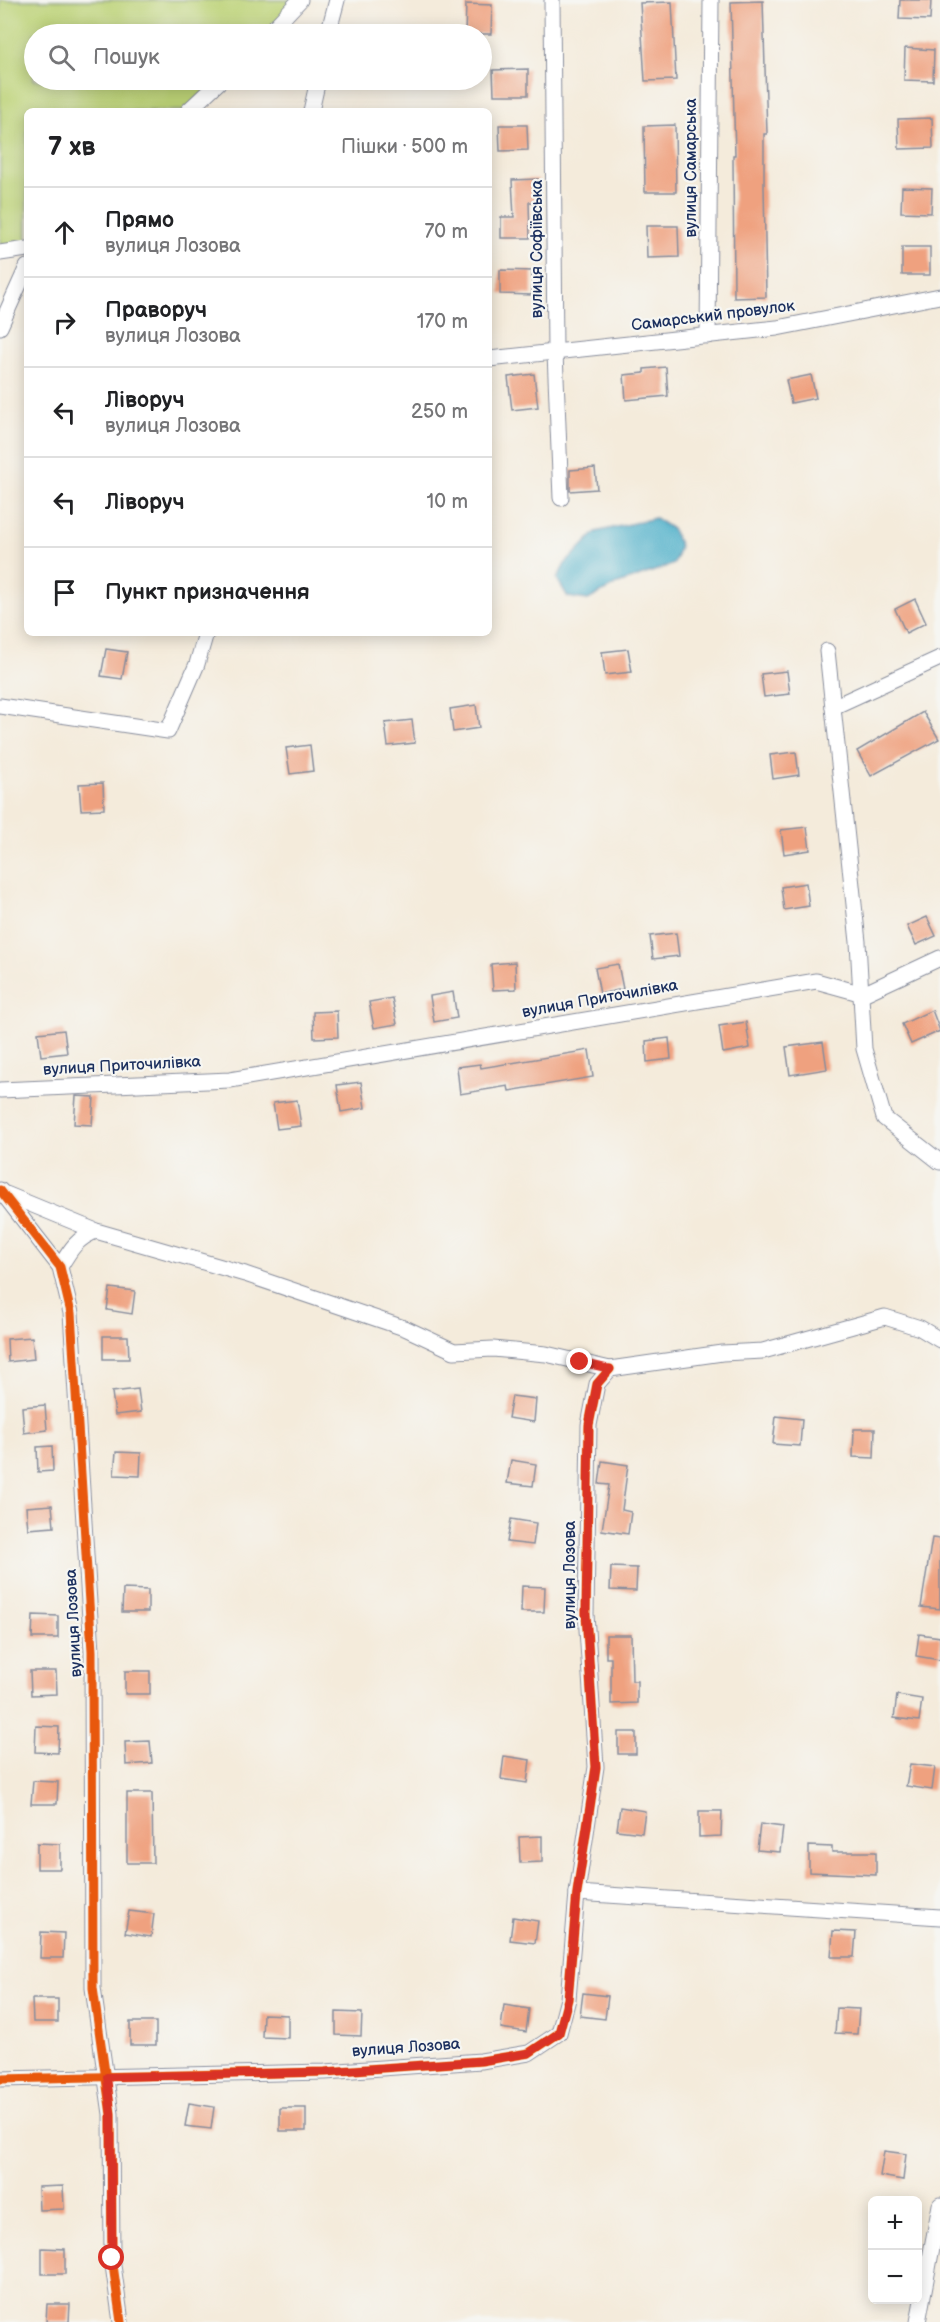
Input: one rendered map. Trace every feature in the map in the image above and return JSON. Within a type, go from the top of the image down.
[{"type":"street","points":[[277,24],[300,0]]},
{"type":"street","points":[[331,24],[337,0]]},
{"type":"street","name":"вулиця Софіївська","points":[[552,0],[555,353],[561,498]]},
{"type":"street","name":"вулиця Самарська","points":[[708,336],[711,0]]},
{"type":"street","points":[[191,108],[210,90]]},
{"type":"street","points":[[312,108],[316,90]]},
{"type":"street","points":[[0,253],[24,249]]},
{"type":"street","points":[[0,327],[24,274]]},
{"type":"street","name":"Самарський провулок","points":[[492,359],[777,328],[940,296]]},
{"type":"street","points":[[0,706],[168,731],[197,664],[205,636]]},
{"type":"street","points":[[827,651],[863,994],[864,1049],[884,1118],[940,1162]]},
{"type":"street","points":[[833,707],[940,658]]},
{"type":"street","points":[[863,994],[940,958]]},
{"type":"street","name":"вулиця Приточилівка","points":[[0,1090],[230,1080],[816,981],[863,994]]},
{"type":"street","points":[[2,1191],[96,1231],[256,1278],[407,1329],[454,1351],[493,1349],[546,1354],[610,1369],[722,1353],[763,1351],[885,1317],[920,1328],[940,1340]]},
{"type":"street","name":"вулиця Лозова","points":[[2,1191],[60,1267],[71,1313],[92,1651],[93,1988],[111,2114],[112,2258],[121,2322]]},
{"type":"street","points":[[60,1267],[71,1247],[83,1236],[96,1231]]},
{"type":"street","name":"вулиця Лозова","points":[[0,2079],[325,2072],[481,2061],[529,2053],[559,2033],[568,1999],[577,1893],[596,1767],[586,1614],[589,1425],[597,1384],[610,1369]]},
{"type":"street","points":[[577,1893],[940,1917]]},
{"type":"street","points":[[918,2322],[940,2205]]},
{"type":"green space","points":[[0,0],[300,0],[274,24],[24,24],[24,90],[206,90],[187,108],[24,108],[24,245],[0,245]]},
{"type":"water","points":[[655,518],[672,529],[680,546],[674,564],[615,585],[588,600],[568,597],[557,579],[565,564],[596,532]]},
{"type":"building","points":[[900,0],[931,0],[930,20],[899,19]]},
{"type":"building","points":[[763,1],[767,134],[764,134],[766,297],[734,298],[733,155],[735,155],[731,2]]},
{"type":"building","points":[[672,2],[676,80],[645,81],[640,3]]},
{"type":"building","points":[[466,4],[492,5],[491,24],[465,24]]},
{"type":"building","points":[[905,48],[934,50],[933,81],[904,80]]},
{"type":"building","points":[[528,69],[528,95],[494,95],[493,70]]},
{"type":"building","points":[[932,118],[933,148],[899,149],[898,119]]},
{"type":"building","points":[[499,125],[527,125],[528,150],[500,151]]},
{"type":"building","points":[[675,125],[676,192],[645,192],[644,126]]},
{"type":"building","points":[[538,179],[539,202],[529,202],[530,238],[501,238],[501,217],[514,217],[512,180]]},
{"type":"building","points":[[902,187],[932,188],[931,213],[901,212]]},
{"type":"building","points":[[646,226],[678,226],[679,257],[647,258]]},
{"type":"building","points":[[902,247],[930,247],[930,275],[902,275]]},
{"type":"building","points":[[500,270],[532,271],[532,295],[500,294]]},
{"type":"building","points":[[666,367],[668,396],[626,400],[624,375],[644,373],[644,369]]},
{"type":"building","points":[[534,374],[538,407],[512,410],[508,377]]},
{"type":"building","points":[[811,375],[816,398],[791,403],[786,380]]},
{"type":"building","points":[[595,468],[597,489],[570,491],[570,470]]},
{"type":"building","points":[[915,599],[926,623],[906,633],[895,609]]},
{"type":"building","points":[[106,649],[127,652],[122,679],[101,676]]},
{"type":"building","points":[[628,649],[632,672],[605,675],[602,652]]},
{"type":"building","points":[[787,671],[790,694],[764,697],[761,674]]},
{"type":"building","points":[[476,705],[479,728],[453,732],[450,709]]},
{"type":"building","points":[[923,712],[939,739],[871,776],[857,751]]},
{"type":"building","points":[[412,720],[415,743],[388,746],[385,723]]},
{"type":"building","points":[[310,745],[313,771],[290,774],[286,748]]},
{"type":"building","points":[[796,752],[799,775],[773,779],[770,755]]},
{"type":"building","points":[[103,783],[104,809],[81,810],[79,784]]},
{"type":"building","points":[[807,827],[810,850],[784,854],[781,830]]},
{"type":"building","points":[[806,883],[809,906],[784,910],[781,887]]},
{"type":"building","points":[[927,917],[936,936],[916,945],[907,926]]},
{"type":"building","points":[[676,933],[679,956],[653,959],[650,936]]},
{"type":"building","points":[[515,962],[516,989],[493,990],[491,964]]},
{"type":"building","points":[[618,964],[623,989],[600,994],[595,968]]},
{"type":"building","points":[[453,992],[457,1018],[434,1022],[430,996]]},
{"type":"building","points":[[392,998],[397,1024],[374,1028],[369,1002]]},
{"type":"building","points":[[932,1010],[940,1031],[911,1044],[902,1024]]},
{"type":"building","points":[[337,1011],[338,1037],[314,1038],[313,1012]]},
{"type":"building","points":[[746,1022],[750,1048],[723,1053],[719,1026]]},
{"type":"building","points":[[64,1030],[67,1053],[41,1056],[38,1033]]},
{"type":"building","points":[[669,1038],[671,1059],[647,1062],[646,1041]]},
{"type":"building","points":[[823,1042],[827,1069],[790,1075],[786,1047]]},
{"type":"building","points":[[589,1050],[593,1077],[509,1091],[508,1086],[460,1094],[457,1067],[480,1064],[481,1068]]},
{"type":"building","points":[[361,1082],[365,1108],[341,1112],[337,1085]]},
{"type":"building","points":[[76,1096],[94,1097],[92,1125],[74,1124]]},
{"type":"building","points":[[297,1100],[301,1126],[277,1129],[273,1103]]},
{"type":"building","points":[[110,1288],[135,1291],[132,1314],[107,1310]]},
{"type":"building","points":[[103,1336],[128,1336],[129,1359],[103,1359]]},
{"type":"building","points":[[32,1337],[34,1359],[8,1362],[7,1339]]},
{"type":"building","points":[[138,1389],[141,1412],[115,1415],[112,1392]]},
{"type":"building","points":[[512,1396],[536,1399],[534,1422],[508,1418]]},
{"type":"building","points":[[45,1405],[47,1430],[24,1433],[22,1407]]},
{"type":"building","points":[[776,1416],[802,1419],[800,1446],[773,1444]]},
{"type":"building","points":[[854,1429],[875,1429],[874,1458],[853,1457]]},
{"type":"building","points":[[52,1446],[53,1471],[38,1472],[37,1447]]},
{"type":"building","points":[[116,1452],[141,1453],[140,1476],[114,1475]]},
{"type":"building","points":[[511,1460],[536,1464],[533,1486],[507,1483]]},
{"type":"building","points":[[602,1461],[628,1465],[622,1510],[631,1512],[628,1534],[602,1530],[609,1485],[599,1484]]},
{"type":"building","points":[[52,1505],[54,1527],[28,1529],[26,1507]]},
{"type":"building","points":[[511,1519],[536,1523],[533,1545],[507,1542]]},
{"type":"building","points":[[932,1538],[940,1539],[940,1609],[921,1607]]},
{"type":"building","points":[[611,1567],[637,1568],[636,1591],[610,1590]]},
{"type":"building","points":[[522,1586],[545,1587],[544,1612],[521,1612]]},
{"type":"building","points":[[123,1589],[148,1590],[148,1612],[122,1612]]},
{"type":"building","points":[[33,1615],[58,1616],[58,1638],[32,1638]]},
{"type":"building","points":[[919,1634],[940,1637],[940,1660],[916,1656]]},
{"type":"building","points":[[606,1635],[631,1635],[632,1681],[637,1681],[637,1703],[611,1704],[611,1658],[606,1658]]},
{"type":"building","points":[[30,1671],[56,1671],[57,1694],[31,1695]]},
{"type":"building","points":[[125,1671],[150,1671],[150,1694],[125,1694]]},
{"type":"building","points":[[897,1695],[922,1699],[919,1721],[894,1718]]},
{"type":"building","points":[[36,1726],[59,1727],[58,1753],[35,1752]]},
{"type":"building","points":[[618,1732],[636,1732],[636,1754],[618,1754]]},
{"type":"building","points":[[150,1741],[152,1763],[126,1765],[125,1742]]},
{"type":"building","points":[[504,1756],[530,1760],[527,1783],[501,1779]]},
{"type":"building","points":[[910,1764],[935,1767],[932,1790],[906,1786]]},
{"type":"building","points":[[33,1781],[58,1782],[57,1804],[31,1804]]},
{"type":"building","points":[[127,1793],[152,1793],[153,1863],[127,1863]]},
{"type":"building","points":[[620,1807],[645,1811],[642,1833],[617,1830]]},
{"type":"building","points":[[699,1811],[722,1811],[721,1836],[699,1837]]},
{"type":"building","points":[[760,1824],[783,1827],[780,1852],[757,1850]]},
{"type":"building","points":[[542,1836],[542,1862],[520,1863],[519,1837]]},
{"type":"building","points":[[37,1843],[60,1844],[60,1869],[37,1869]]},
{"type":"building","points":[[809,1846],[832,1847],[832,1852],[876,1852],[876,1875],[809,1872]]},
{"type":"building","points":[[129,1911],[154,1914],[151,1937],[125,1933]]},
{"type":"building","points":[[513,1917],[538,1921],[535,1943],[510,1940]]},
{"type":"building","points":[[833,1931],[856,1932],[854,1957],[831,1957]]},
{"type":"building","points":[[41,1932],[64,1933],[63,1958],[40,1958]]},
{"type":"building","points":[[583,1993],[608,1996],[605,2019],[580,2016]]},
{"type":"building","points":[[32,1999],[58,1999],[58,2022],[33,2022]]},
{"type":"building","points":[[504,2005],[529,2009],[526,2032],[501,2028]]},
{"type":"building","points":[[837,2008],[859,2009],[857,2034],[835,2033]]},
{"type":"building","points":[[336,2012],[362,2013],[361,2036],[336,2035]]},
{"type":"building","points":[[263,2014],[288,2015],[288,2038],[262,2037]]},
{"type":"building","points":[[130,2022],[156,2022],[156,2045],[130,2045]]},
{"type":"building","points":[[189,2103],[214,2107],[211,2129],[185,2126]]},
{"type":"building","points":[[280,2108],[306,2108],[306,2131],[280,2131]]},
{"type":"building","points":[[884,2151],[906,2154],[903,2180],[880,2176]]},
{"type":"building","points":[[63,2186],[64,2209],[39,2210],[38,2187]]},
{"type":"building","points":[[42,2248],[65,2249],[65,2274],[42,2274]]},
{"type":"building","points":[[47,2304],[70,2304],[69,2322],[46,2322]]},
{"type":"cycle path","points":[[0,1190],[60,1267],[71,1313],[92,1651],[93,1988],[111,2114],[112,2258],[121,2322]]},
{"type":"cycle path","points":[[0,2079],[325,2072],[481,2061],[529,2053],[559,2033],[568,1999],[577,1893],[596,1767],[586,1614],[589,1425],[597,1384],[610,1369]]},
{"type":"route","points":[[112,2258],[111,2114],[107,2077],[325,2072],[481,2061],[529,2053],[559,2033],[568,1999],[577,1893],[596,1767],[586,1614],[589,1425],[597,1384],[610,1369],[580,1362]]}]
